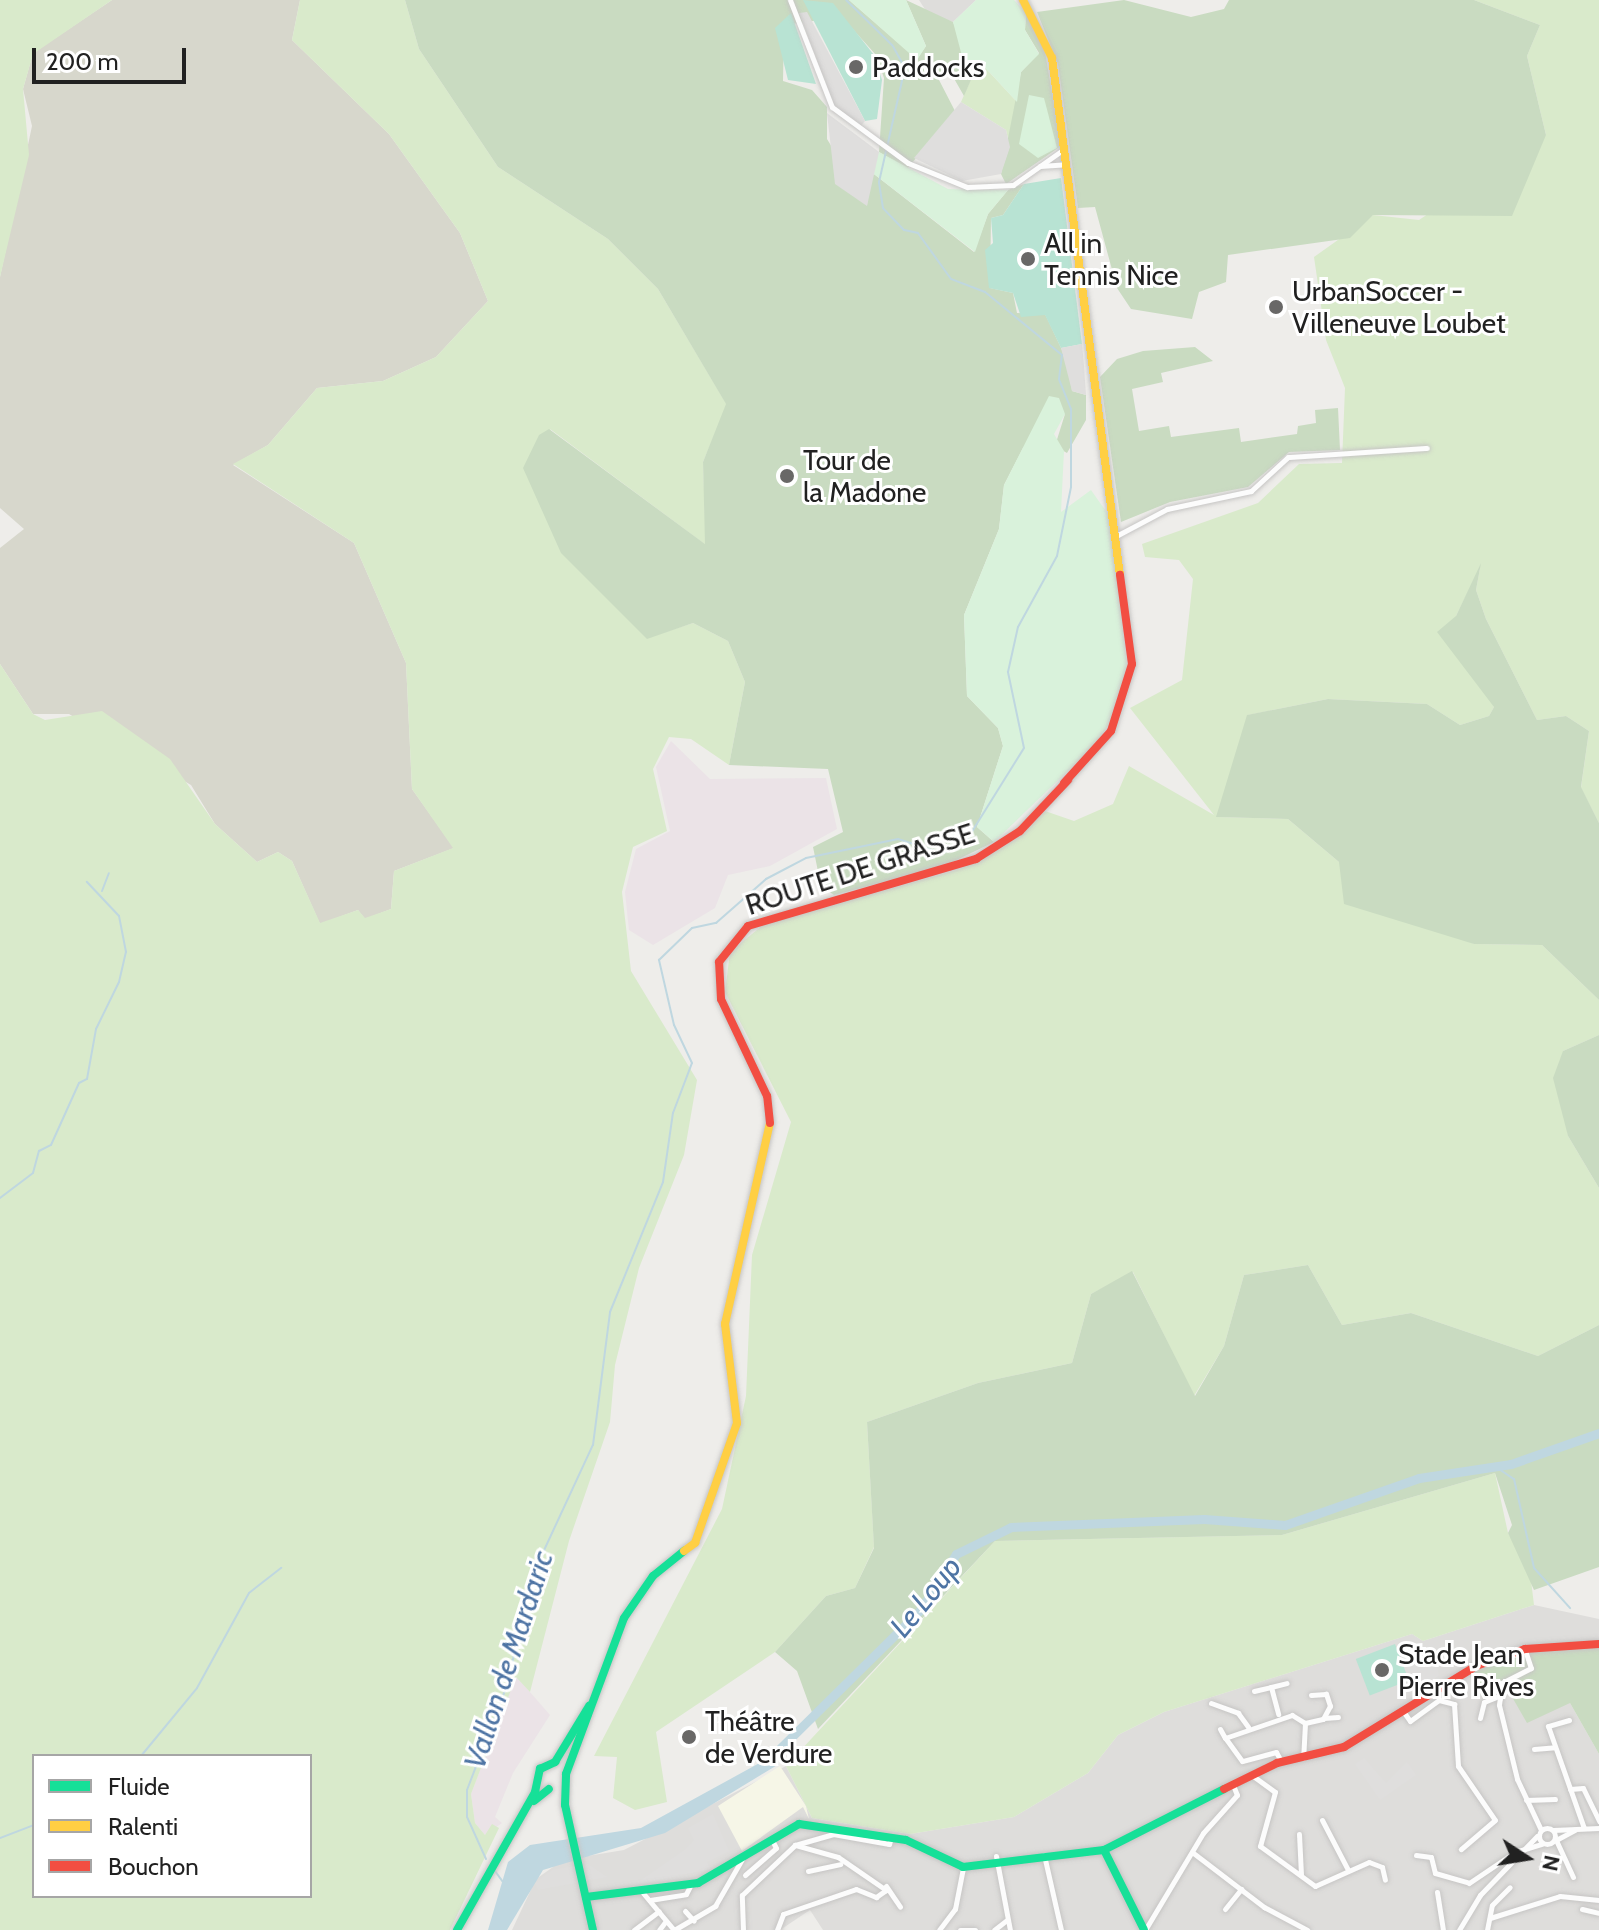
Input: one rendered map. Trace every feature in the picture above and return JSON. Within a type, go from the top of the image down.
[{"type":"main road","name":"ROUTE DE GRASSE","points":[[565,1778],[593,1700],[637,1595],[695,1543],[737,1423],[725,1324],[772,1136],[767,1096],[721,999],[724,951],[748,926],[959,866],[1011,836],[1068,780],[1111,731],[1131,681],[1116,536],[1066,147],[1048,43],[1023,0]]},
{"type":"main road","points":[[586,1899],[647,1895],[691,1884],[743,1858],[771,1839],[807,1823],[891,1838],[963,1867],[996,1858],[1104,1850],[1282,1762],[1344,1747],[1450,1678],[1525,1649],[1599,1644]]},
{"type":"main road","name":"ROUTE DE GRASSE","points":[[539,1781],[540,1769],[555,1762],[593,1700]]},
{"type":"main road","points":[[555,1762],[565,1778],[565,1805],[593,1930]]},
{"type":"main road","points":[[490,1866],[552,1789],[565,1778]]},
{"type":"main road","points":[[457,1930],[539,1781],[552,1789],[565,1805]]},
{"type":"main road","points":[[1104,1850],[1144,1930]]},
{"type":"street","points":[[790,0],[832,107],[894,154],[967,187],[1013,185],[1066,147]]},
{"type":"street","points":[[1039,166],[1068,164]]},
{"type":"street","points":[[1116,536],[1167,509],[1251,491],[1288,457],[1427,448]]},
{"type":"street","points":[[1525,1649],[1531,1668],[1502,1683],[1499,1696],[1526,1800],[1542,1844]]},
{"type":"street","points":[[1254,1691],[1287,1683]]},
{"type":"street","points":[[1271,1687],[1278,1714]]},
{"type":"street","points":[[1311,1695],[1326,1694],[1324,1718]]},
{"type":"street","points":[[1480,1718],[1484,1702],[1499,1696]]},
{"type":"street","points":[[1403,1711],[1410,1721],[1439,1700],[1454,1704],[1458,1766],[1495,1820],[1461,1849]]},
{"type":"street","points":[[1211,1703],[1238,1713],[1248,1727]]},
{"type":"street","points":[[1225,1738],[1278,1714],[1305,1723],[1338,1717]]},
{"type":"street","points":[[1569,1720],[1548,1726],[1584,1828]]},
{"type":"street","points":[[1303,1759],[1305,1723]]},
{"type":"street","points":[[1220,1729],[1242,1761],[1276,1752],[1282,1762]]},
{"type":"street","points":[[1534,1749],[1555,1747]]},
{"type":"street","points":[[1252,1775],[1275,1792],[1257,1839],[1301,1875],[1321,1885],[1348,1870],[1375,1862],[1385,1880]]},
{"type":"street","points":[[1144,1930],[1192,1852],[1237,1795],[1233,1785]]},
{"type":"street","points":[[1570,1789],[1583,1788],[1599,1821]]},
{"type":"street","points":[[1526,1800],[1555,1799]]},
{"type":"street","points":[[1322,1820],[1348,1870]]},
{"type":"street","points":[[1459,1930],[1480,1895],[1539,1833],[1599,1828]]},
{"type":"street","points":[[1552,1830],[1573,1877]]},
{"type":"street","points":[[1416,1855],[1431,1857],[1435,1873],[1457,1884],[1481,1879],[1524,1852],[1575,1830]]},
{"type":"street","points":[[743,1930],[742,1895],[795,1845],[833,1834],[889,1844],[891,1838]]},
{"type":"street","points":[[1299,1834],[1301,1875]]},
{"type":"street","points":[[746,1874],[776,1848],[771,1839]]},
{"type":"street","points":[[795,1845],[885,1886],[900,1907]]},
{"type":"street","points":[[1192,1852],[1241,1889],[1307,1930]]},
{"type":"street","points":[[1044,1854],[1061,1930]]},
{"type":"street","points":[[647,1895],[674,1930],[694,1921],[718,1902],[743,1858]]},
{"type":"street","points":[[996,1858],[1010,1930]]},
{"type":"street","points":[[808,1871],[840,1864]]},
{"type":"street","points":[[939,1930],[955,1909],[963,1867]]},
{"type":"street","points":[[777,1930],[783,1914],[856,1889],[880,1897],[885,1886]]},
{"type":"street","points":[[1487,1930],[1490,1918],[1510,1887]]},
{"type":"street","points":[[1225,1909],[1241,1889]]},
{"type":"street","points":[[1437,1892],[1443,1930]]},
{"type":"street","points":[[1490,1918],[1560,1896],[1599,1900]]},
{"type":"street","points":[[1582,1909],[1599,1913]]},
{"type":"street","points":[[634,1930],[659,1911]]},
{"type":"street","points":[[685,1911],[694,1921]]},
{"type":"street","points":[[994,1930],[1008,1919]]},
{"type":"street","points":[[659,1930],[665,1922]]},
{"type":"street","points":[[960,1930],[975,1930]]},
{"type":"street","points":[[1144,1930],[1153,1930]]},
{"type":"shaded area","points":[[112,0],[300,0],[292,40],[389,134],[460,233],[488,301],[436,357],[383,381],[317,388],[268,445],[233,465],[354,543],[406,663],[412,789],[454,848],[394,871],[391,909],[365,919],[358,910],[320,924],[292,861],[278,852],[257,862],[215,824],[191,785],[69,714],[33,714],[0,664],[0,548],[24,529],[0,508],[0,277],[32,126],[23,89],[33,53]]},
{"type":"shaded area","points":[[919,0],[976,0],[953,22],[928,14]]},
{"type":"shaded area","points":[[807,12],[865,121],[860,127],[835,107],[799,13]]},
{"type":"shaded area","points":[[961,102],[1006,130],[1010,147],[1001,174],[962,181],[914,158]]},
{"type":"shaded area","points":[[827,113],[879,152],[867,206],[835,184]]},
{"type":"shaded area","points":[[1082,344],[1086,395],[1072,391],[1061,348]]},
{"type":"shaded area","points":[[671,741],[710,779],[826,778],[837,829],[770,866],[728,875],[715,908],[653,945],[629,930],[625,892],[636,849],[670,831],[656,767]]},
{"type":"shaded area","points":[[1534,1605],[1599,1619],[1599,1642],[1468,1672],[1489,1693],[1504,1683],[1570,1703],[1599,1754],[1599,1930],[823,1930],[810,1910],[780,1930],[512,1930],[536,1879],[563,1860],[624,1850],[786,1766],[812,1818],[910,1834],[1014,1817],[1088,1773],[1118,1735],[1164,1712],[1412,1634],[1423,1641]]},
{"type":"shaded area","points":[[1432,1646],[1439,1675],[1417,1694],[1405,1663]]},
{"type":"shaded area","points":[[516,1676],[550,1715],[513,1773],[495,1817],[502,1823],[485,1835],[475,1823],[471,1794]]},
{"type":"shaded area","points":[[1364,1758],[1386,1783],[1407,1762],[1416,1775],[1380,1800],[1355,1764]]},
{"type":"shaded area","points":[[780,1766],[806,1806],[809,1819],[803,1807],[742,1851],[718,1806]]},
{"type":"shaded area","points":[[713,1814],[729,1851],[707,1862],[711,1869],[634,1885],[686,1849],[694,1840],[688,1828]]},
{"type":"shaded area","points":[[588,1864],[607,1877],[538,1890],[535,1883],[552,1870]]},
{"type":"green space","points":[[0,0],[112,0],[33,54],[23,89],[29,155],[0,277]]},
{"type":"green space","points":[[300,0],[405,0],[419,49],[498,167],[608,239],[658,289],[727,405],[703,462],[706,545],[550,429],[647,638],[693,623],[728,641],[745,682],[729,765],[691,739],[669,737],[653,769],[667,831],[633,847],[622,892],[631,971],[697,1080],[684,1155],[639,1268],[615,1365],[610,1422],[569,1541],[530,1692],[516,1677],[471,1794],[475,1823],[485,1835],[492,1824],[499,1828],[450,1930],[0,1930],[0,664],[33,714],[45,720],[102,711],[170,759],[215,824],[257,862],[278,852],[292,861],[320,923],[358,910],[365,918],[391,909],[394,871],[453,848],[412,789],[406,663],[354,543],[233,464],[268,445],[317,388],[383,381],[436,357],[488,301],[460,233],[389,134],[292,40]]},
{"type":"green space","points":[[405,0],[849,0],[917,59],[926,46],[906,0],[953,22],[974,73],[964,96],[952,75],[938,78],[955,111],[907,169],[879,152],[884,78],[876,55],[842,17],[784,25],[783,81],[812,90],[827,107],[827,139],[867,205],[870,171],[974,252],[988,214],[1008,190],[1024,184],[1003,215],[991,218],[990,288],[1013,293],[1017,313],[1045,314],[1070,367],[1072,391],[1086,395],[1086,420],[1067,453],[1055,446],[1065,414],[1023,448],[1004,485],[999,529],[964,615],[967,696],[998,728],[1003,746],[977,827],[994,842],[942,867],[834,895],[821,886],[813,847],[843,832],[828,769],[729,765],[745,682],[728,641],[693,623],[647,639],[561,553],[523,468],[539,435],[549,429],[705,544],[703,462],[726,404],[658,289],[608,239],[498,167],[419,49]]},
{"type":"green space","name":"Paddocks","points":[[803,0],[833,3],[874,55],[882,80],[877,119],[865,121]]},
{"type":"green space","points":[[849,0],[906,0],[926,46],[917,60]]},
{"type":"green space","points":[[976,0],[1014,0],[1026,13],[1025,30],[1039,54],[1021,72],[1017,102],[980,62],[974,73],[963,60],[953,22]]},
{"type":"green space","points":[[1124,0],[1191,17],[1224,9],[1229,0],[1474,0],[1540,25],[1527,56],[1546,135],[1512,216],[1373,215],[1350,238],[1228,255],[1226,282],[1199,292],[1192,319],[1131,309],[1117,288],[1095,207],[1078,208],[1058,64],[1037,12]]},
{"type":"green space","points":[[1474,0],[1599,0],[1599,823],[1581,788],[1589,731],[1566,716],[1537,720],[1486,619],[1476,590],[1480,568],[1456,616],[1494,707],[1489,716],[1460,725],[1427,704],[1328,699],[1248,715],[1217,817],[1288,819],[1339,862],[1474,944],[1542,945],[1599,1000],[1599,1035],[1563,1051],[1568,1136],[1599,1188],[1599,1325],[1538,1356],[1411,1313],[1342,1325],[1308,1265],[1244,1275],[1224,1346],[1194,1396],[1133,1272],[1091,1294],[1072,1363],[978,1383],[867,1422],[874,1547],[855,1588],[826,1596],[775,1652],[656,1732],[667,1802],[635,1810],[613,1798],[617,1757],[594,1756],[722,1509],[746,1396],[752,1255],[791,1122],[725,992],[730,952],[763,925],[960,869],[1005,846],[1045,811],[1074,821],[1113,804],[1129,766],[1214,815],[1130,708],[1182,680],[1193,579],[1179,560],[1145,557],[1142,544],[1258,503],[1299,464],[1342,463],[1345,388],[1326,340],[1314,257],[1373,215],[1419,220],[1546,135],[1527,56],[1540,25]]},
{"type":"green space","name":"Paddocks","points":[[791,13],[816,84],[788,80],[775,28]]},
{"type":"green space","points":[[1026,13],[1045,52],[1061,146],[1006,184],[1001,174],[1021,72],[1039,53],[1025,30]]},
{"type":"green space","points":[[979,61],[1017,102],[1010,147],[1006,130],[961,102]]},
{"type":"green space","points":[[1029,95],[1044,98],[1057,148],[1038,158],[1019,144]]},
{"type":"green space","points":[[879,152],[948,189],[1008,190],[988,214],[975,252],[870,171]]},
{"type":"green space","name":"All in Tennis Nice","points":[[1061,178],[1082,344],[1061,348],[1045,315],[1021,317],[1013,293],[989,288],[985,250],[993,243],[991,218],[1003,215],[1024,184]]},
{"type":"green space","points":[[1195,347],[1213,361],[1161,373],[1163,382],[1132,389],[1139,431],[1169,426],[1171,437],[1239,428],[1241,442],[1297,434],[1298,426],[1316,423],[1315,410],[1338,408],[1340,450],[1289,452],[1248,487],[1170,502],[1121,522],[1100,377],[1117,359],[1143,351]]},
{"type":"green space","points":[[1049,396],[1059,398],[1065,414],[1054,434],[1064,451],[1061,512],[1091,490],[1110,517],[1127,667],[1121,703],[1098,742],[994,842],[977,827],[1003,746],[998,728],[967,696],[964,615],[999,529],[1004,485]]},
{"type":"green space","points":[[1481,563],[1476,590],[1486,619],[1537,720],[1566,716],[1589,731],[1581,787],[1599,823],[1599,1000],[1542,945],[1474,944],[1344,904],[1339,862],[1288,819],[1216,817],[1247,715],[1328,699],[1427,704],[1460,725],[1489,716],[1494,707],[1437,632],[1456,616]]},
{"type":"green space","points":[[1599,1035],[1599,1188],[1568,1136],[1553,1078],[1563,1051]]},
{"type":"green space","points":[[1308,1265],[1342,1325],[1411,1313],[1538,1356],[1599,1325],[1599,1567],[1534,1590],[1508,1533],[1512,1525],[1495,1473],[1282,1535],[995,1541],[818,1729],[797,1671],[775,1652],[826,1596],[855,1588],[874,1548],[867,1422],[978,1383],[1072,1363],[1091,1294],[1132,1271],[1195,1396],[1224,1346],[1244,1275]]},
{"type":"green space","points":[[1495,1473],[1508,1533],[1530,1572],[1534,1605],[1423,1641],[1412,1634],[1164,1712],[1118,1735],[1088,1773],[1014,1817],[910,1834],[812,1818],[786,1766],[995,1541],[1282,1535]]},
{"type":"green space","points":[[1569,1641],[1599,1642],[1599,1754],[1570,1703],[1527,1723],[1504,1683],[1489,1693],[1468,1672]]},
{"type":"green space","name":"Stade Jean Pierre Rives","points":[[1395,1644],[1409,1680],[1370,1695],[1356,1659]]},
{"type":"water","points":[[765,1760],[779,1764],[665,1833],[543,1870],[507,1930],[488,1930],[508,1862],[530,1845],[641,1828]]},
{"type":"waterway","name":"Vallon de Mardaric","points":[[486,1859],[467,1817],[467,1790],[507,1685],[533,1574],[593,1445],[610,1312],[663,1182],[673,1113],[692,1063],[674,1025],[659,960],[692,928],[716,923],[766,879],[806,858],[898,839],[941,853],[963,846],[1024,748],[1008,672],[1018,627],[1057,556],[1071,487],[1071,409],[1059,379],[1062,355],[985,292],[951,279],[918,233],[904,230],[883,208],[879,182],[905,68],[892,45],[846,0]]},
{"type":"waterway","points":[[102,891],[109,873]]},
{"type":"waterway","points":[[0,1198],[33,1173],[39,1151],[51,1145],[79,1083],[87,1079],[96,1029],[119,982],[126,952],[119,916],[87,882]]},
{"type":"waterway","name":"Le Loup","points":[[763,1765],[921,1609],[956,1554],[1011,1527],[1204,1519],[1285,1525],[1419,1478],[1511,1464],[1599,1433]]},
{"type":"waterway","points":[[1496,1467],[1514,1479],[1534,1568],[1570,1608]]},
{"type":"waterway","points":[[143,1754],[197,1688],[249,1593],[281,1568]]},
{"type":"waterway","points":[[0,1838],[32,1826]]},
{"type":"waterway","name":"Vallon de Mardaric","points":[[495,1871],[503,1882]]},
{"type":"traffic: fast","points":[[593,1930],[565,1805],[566,1774],[624,1618],[653,1576],[684,1551]]},
{"type":"traffic: fast","points":[[555,1762],[589,1706]]},
{"type":"traffic: fast","points":[[457,1930],[535,1792],[540,1769],[555,1762]]},
{"type":"traffic: fast","points":[[534,1801],[549,1789]]},
{"type":"traffic: fast","points":[[586,1897],[698,1883],[799,1824],[906,1840],[963,1867],[1104,1850],[1224,1789]]},
{"type":"traffic: fast","points":[[1104,1850],[1144,1930]]},
{"type":"traffic: slow","points":[[1023,0],[1052,58],[1120,575]]},
{"type":"traffic: slow","points":[[684,1551],[695,1543],[737,1423],[725,1324],[770,1123]]},
{"type":"traffic: jam","points":[[1064,783],[1111,731],[1132,664],[1120,575]]},
{"type":"traffic: jam","points":[[770,1123],[767,1096],[721,999],[719,962],[748,926],[976,859],[1020,831],[1068,780]]},
{"type":"traffic: jam","points":[[1224,1789],[1277,1763],[1344,1747],[1476,1666],[1525,1649],[1599,1644]]},
{"type":"place","name":"Paddocks","points":[[856,67]]},
{"type":"place","name":"All in Tennis Nice","points":[[1028,259]]},
{"type":"place","name":"UrbanSoccer - Villeneuve Loubet","points":[[1276,307]]},
{"type":"place","name":"Tour de la Madone","points":[[787,476]]},
{"type":"place","name":"Stade Jean Pierre Rives","points":[[1382,1670]]},
{"type":"place","name":"Théâtre de Verdure","points":[[689,1737]]}]
